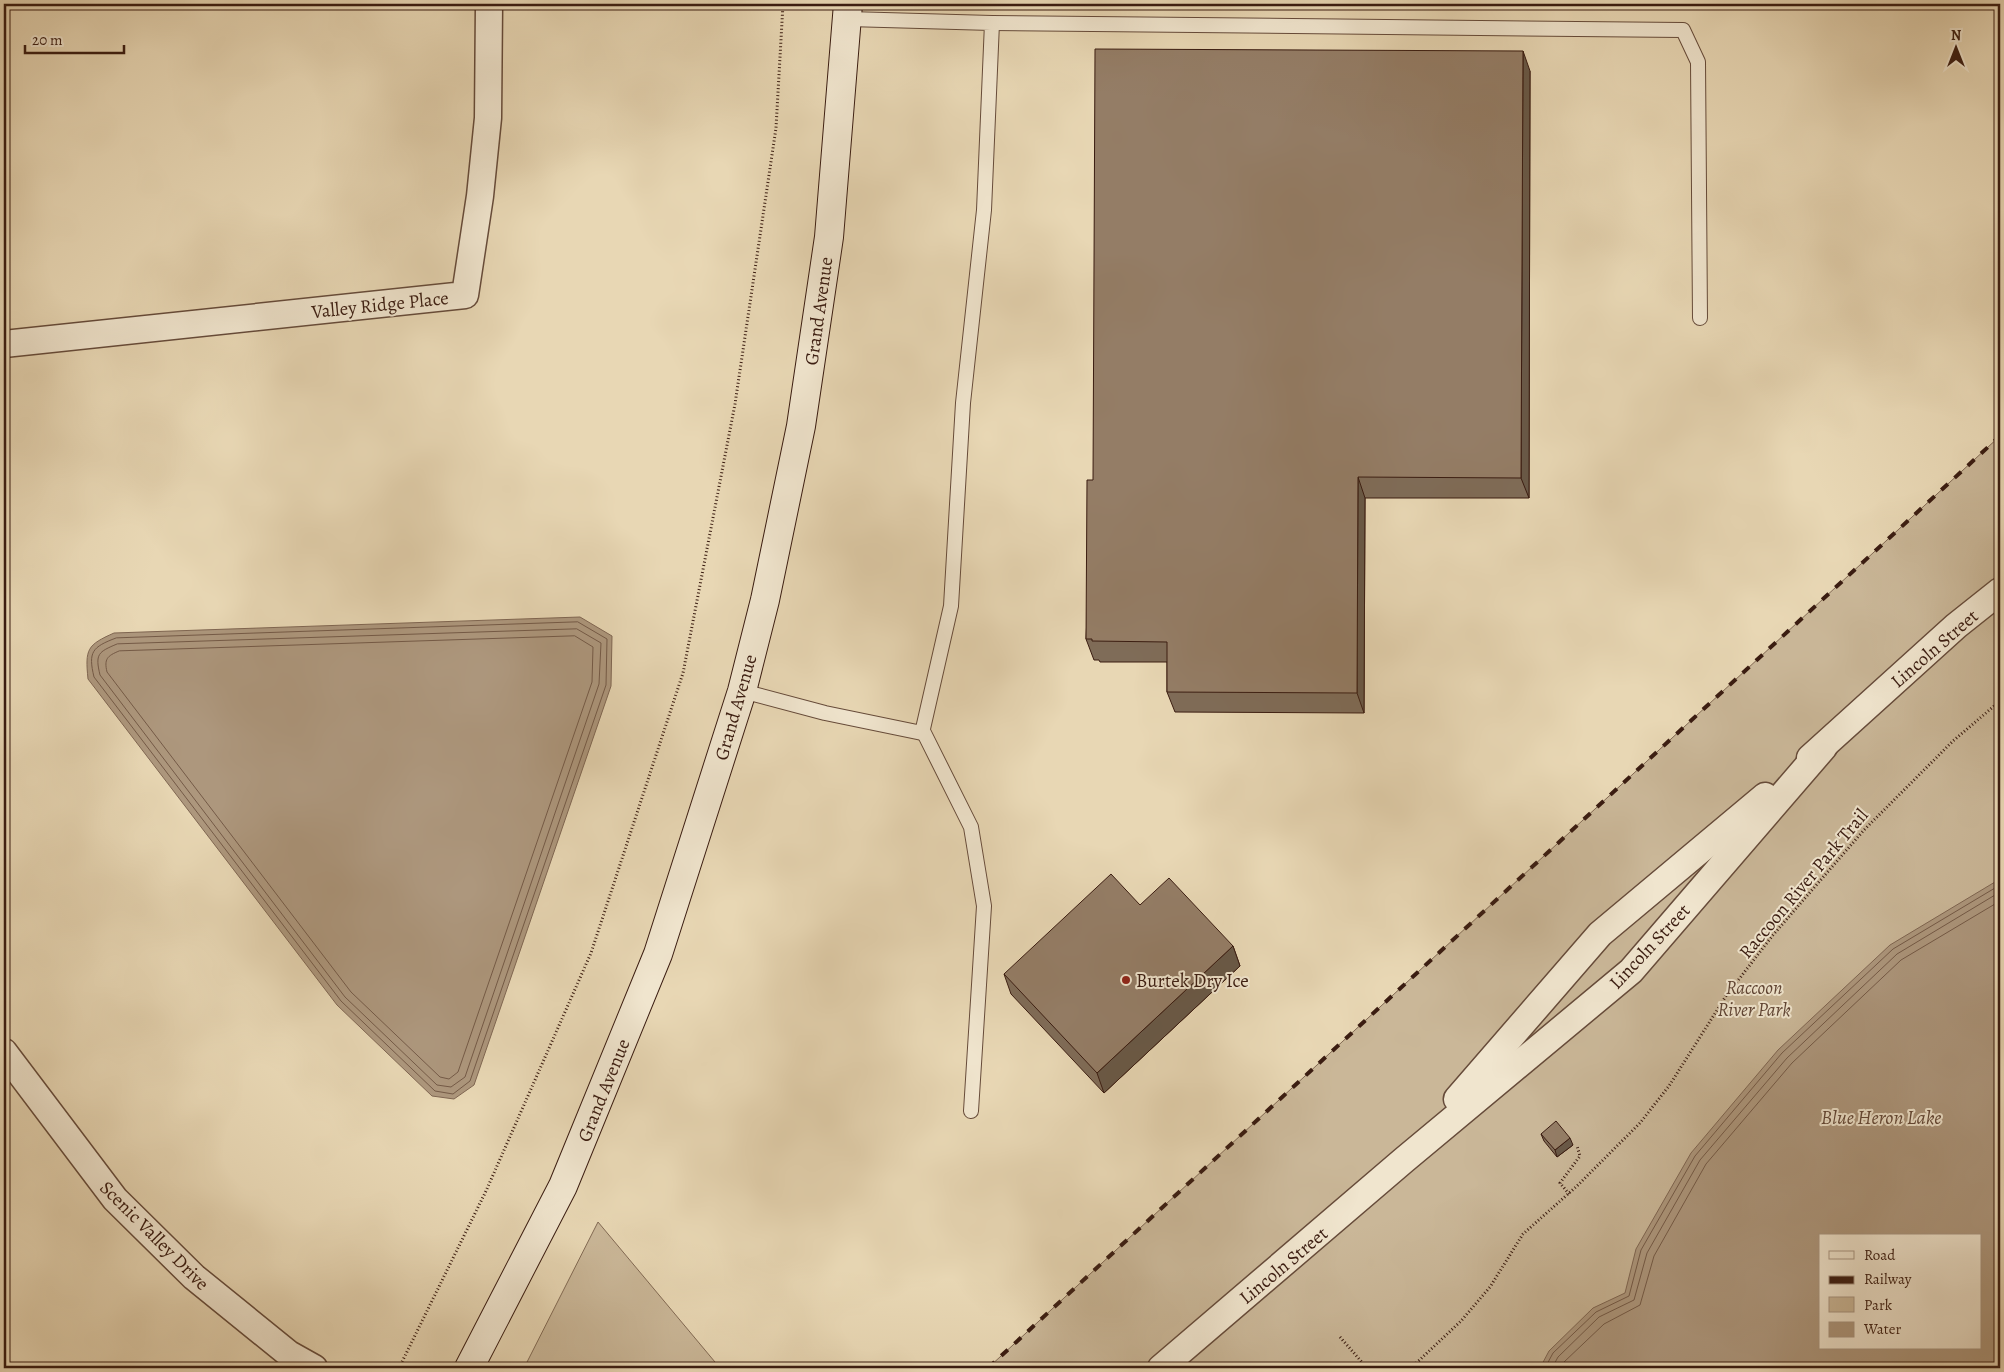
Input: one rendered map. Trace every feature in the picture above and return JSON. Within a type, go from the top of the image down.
[{"type":"main road","name":"Grand Avenue","points":[[469,1368],[563,1186],[658,954],[742,691],[764,600],[800,426],[829,238],[848,11]]},
{"type":"street","name":"Valley Ridge Place","points":[[4,344],[465,295],[480,196],[488,118],[489,4]]},
{"type":"street","name":"Lincoln Street","points":[[1404,1160],[1600,934],[1824,747],[1956,626],[2000,591]]},
{"type":"street","name":"Lincoln Street","points":[[1161,1368],[1404,1160],[1631,971],[1824,747]]},
{"type":"street","name":"Scenic Valley Drive","points":[[4,1052],[115,1199],[194,1277],[289,1354],[314,1368]]},
{"type":"lane","points":[[848,11],[992,23],[1683,30],[1698,62],[1700,318]]},
{"type":"lane","points":[[971,1111],[984,906],[971,827],[922,731],[952,606],[963,403],[984,210],[992,23]]},
{"type":"lane","points":[[742,691],[825,712],[922,733],[922,731]]},
{"type":"path","points":[[398,1368],[486,1191],[591,952],[683,673],[735,404],[776,128],[783,4]]},
{"type":"path","name":"Raccoon River Park Trail","points":[[1411,1368],[1461,1321],[1490,1287],[1523,1234],[1569,1194],[1640,1123],[1669,1086],[1726,996],[1864,830],[1953,741],[2000,701]]},
{"type":"path","points":[[1569,1194],[1560,1183],[1580,1156],[1577,1146]]},
{"type":"path","points":[[1340,1337],[1367,1368]]},
{"type":"green space","name":"Raccoon River Park","points":[[2000,436],[2000,1368],[988,1368]]},
{"type":"green space","points":[[598,1222],[720,1368],[524,1368]]},
{"type":"water","points":[[580,617],[612,636],[611,686],[474,1085],[454,1099],[432,1096],[337,1005],[88,679],[88,654],[93,645],[114,633]]},
{"type":"water","name":"Blue Heron Lake","points":[[2000,879],[2000,1368],[1540,1368],[1549,1351],[1593,1308],[1625,1293],[1636,1249],[1691,1153],[1778,1050],[1890,945]]},
{"type":"building","points":[[1095,49],[1523,51],[1521,478],[1358,477],[1357,693],[1167,692],[1167,642],[1092,641],[1092,639],[1086,639],[1087,480],[1093,480]]},
{"type":"building","name":"Burtek Dry Ice","points":[[1111,874],[1140,905],[1169,878],[1233,946],[1097,1073],[1004,974]]},
{"type":"building","points":[[1556,1121],[1570,1138],[1555,1150],[1541,1134]]},
{"type":"railway","points":[[988,1368],[2000,436]]},
{"type":"place","name":"Burtek Dry Ice","points":[[1126,980]]}]
